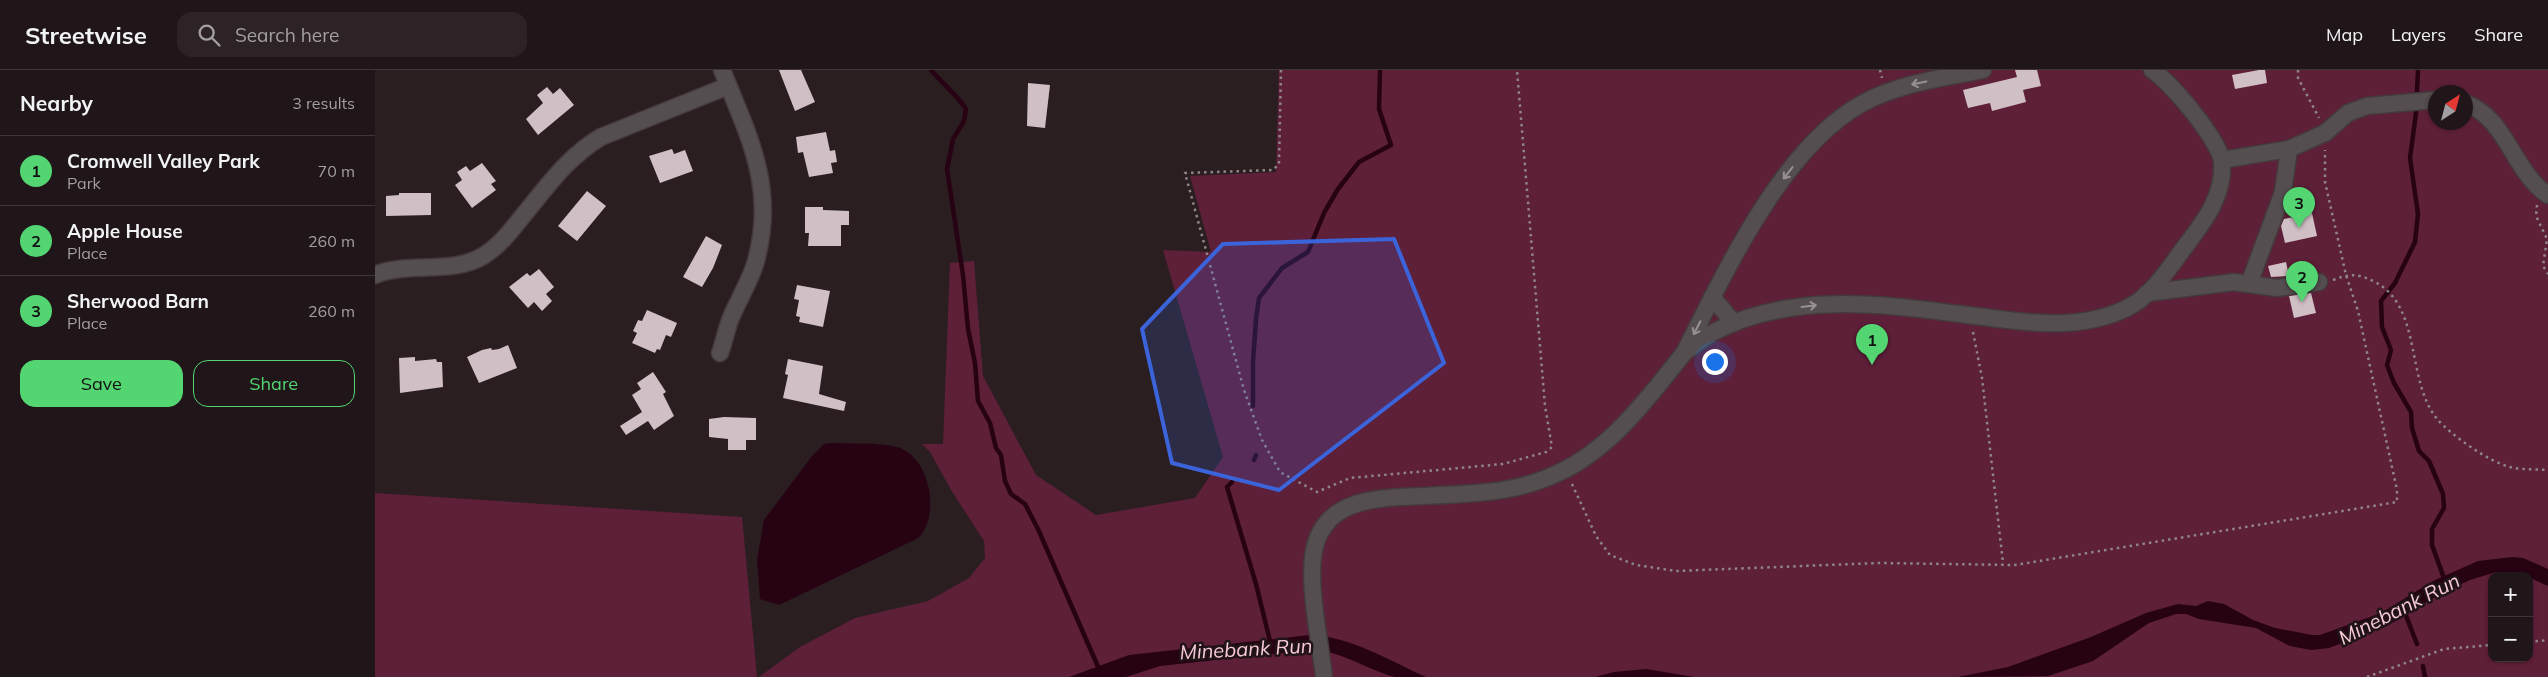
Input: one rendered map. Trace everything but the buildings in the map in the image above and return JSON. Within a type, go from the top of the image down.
[{"type":"street","points":[[720,353],[731,320],[748,284],[756,261],[764,212],[763,188],[757,159],[722,70]]},
{"type":"street","points":[[1323,676],[1312,573],[1314,550],[1323,530],[1344,508],[1361,501],[1382,497],[1490,492],[1523,486],[1551,476],[1601,445],[1632,418],[1684,353],[1713,297],[1775,190],[1802,154],[1832,126],[1862,104],[1886,92],[1983,70]]},
{"type":"street","points":[[1684,353],[1712,334],[1734,323],[1772,312],[1849,302],[2034,323],[2077,324],[2127,308],[2147,293],[2207,218],[2216,202],[2221,182],[2222,160],[2190,108],[2175,90],[2152,70]]},
{"type":"street","points":[[375,275],[406,268],[450,266],[482,256],[510,232],[565,164],[582,148],[601,137],[728,86]]},
{"type":"street","points":[[2222,160],[2289,149],[2325,133],[2348,114],[2367,106],[2428,100]]},
{"type":"street","points":[[2473,107],[2482,112],[2496,126],[2532,180],[2547,194]]},
{"type":"street","points":[[2249,284],[2283,192],[2289,149]]},
{"type":"street","points":[[2147,293],[2234,282],[2277,288],[2319,282]]},
{"type":"street","points":[[1713,297],[1734,323]]},
{"type":"path","points":[[1281,70],[1279,164],[1273,170],[1185,173],[1244,390],[1262,440],[1280,472],[1317,492],[1350,478],[1503,464],[1546,452],[1551,447],[1545,406],[1517,70]]},
{"type":"path","points":[[1565,468],[1596,536],[1610,555],[1636,565],[1676,572],[1879,563],[2003,563],[2015,565],[2397,502],[2397,490],[2358,311],[2346,275],[2325,182],[2325,133],[2314,106],[2298,78],[2298,70]]},
{"type":"path","points":[[2547,194],[2537,207],[2536,216],[2547,239],[2543,266],[2548,274]]},
{"type":"path","points":[[2346,275],[2357,274],[2385,287],[2398,303],[2407,328],[2422,391],[2437,418],[2464,444],[2509,467],[2548,470]]},
{"type":"path","points":[[1970,316],[1983,378],[2003,563]]},
{"type":"path","points":[[2533,642],[2548,640]]},
{"type":"path","points":[[2367,677],[2444,649],[2488,645]]},
{"type":"path","points":[[2381,672],[2381,677]]},
{"type":"highlighted area","points":[[1394,239],[1444,363],[1279,490],[1172,463],[1142,329],[1223,244]]},
{"type":"shaded area","points":[[1279,70],[2548,70],[2548,677],[759,677],[800,647],[855,618],[928,601],[969,578],[985,558],[984,541],[951,490],[930,452],[922,444],[943,444],[950,263],[974,261],[983,376],[1036,475],[1096,515],[1195,498],[1223,457],[1163,250],[1211,252],[1190,176],[1276,172]]},
{"type":"shaded area","points":[[375,493],[742,517],[757,677],[375,677]]},
{"type":"water","points":[[824,444],[882,444],[897,447],[908,452],[924,472],[928,485],[930,512],[927,525],[921,535],[915,540],[779,605],[760,599],[757,560],[764,520],[812,456]]},
{"type":"water","name":"Minebank Run","points":[[2512,557],[2523,558],[2548,569],[2548,586],[2533,579],[2533,572],[2488,572],[2488,574],[2470,580],[2440,594],[2387,626],[2329,648],[2311,650],[2290,646],[2256,628],[2199,619],[2186,614],[2176,614],[2149,623],[2093,661],[2048,676],[1958,677],[2008,667],[2091,637],[2146,613],[2178,604],[2196,606],[2208,601],[2224,604],[2253,620],[2275,628],[2320,635],[2381,613],[2433,581],[2478,561]]},
{"type":"water","name":"Minebank Run","points":[[1310,635],[1325,636],[1355,645],[1426,677],[1395,677],[1343,656],[1310,650],[1160,666],[1126,677],[1069,677],[1129,655]]},
{"type":"water","points":[[1646,669],[1694,677],[1595,677],[1614,672]]},
{"type":"waterway","points":[[931,70],[966,109],[964,121],[953,139],[947,169],[963,275],[968,329],[975,363],[978,401],[990,423],[996,448],[1001,455],[1005,481],[1011,494],[1025,504],[1038,529],[1099,669]]},
{"type":"waterway","points":[[1253,406],[1253,362],[1259,298],[1282,268],[1308,252],[1324,213],[1338,189],[1359,162],[1391,145],[1379,109],[1380,70]]},
{"type":"waterway","points":[[2418,70],[2416,113],[2410,158],[2418,214],[2415,242],[2395,283],[2381,301],[2382,327],[2391,350],[2387,365],[2394,383],[2411,412],[2412,428],[2419,451],[2429,461],[2443,494],[2444,508],[2432,529],[2432,545],[2445,581]]},
{"type":"waterway","points":[[1254,460],[1256,455]]},
{"type":"waterway","points":[[1232,482],[1227,487],[1256,584],[1271,645]]},
{"type":"waterway","points":[[2405,613],[2417,644]]},
{"type":"waterway","points":[[2423,666],[2425,677]]},
{"type":"place","name":"Sherwood Barn","points":[[2299,228]]},
{"type":"place","name":"Apple House","points":[[2302,302]]},
{"type":"place","name":"Cromwell Valley Park","points":[[1872,365]]}]
